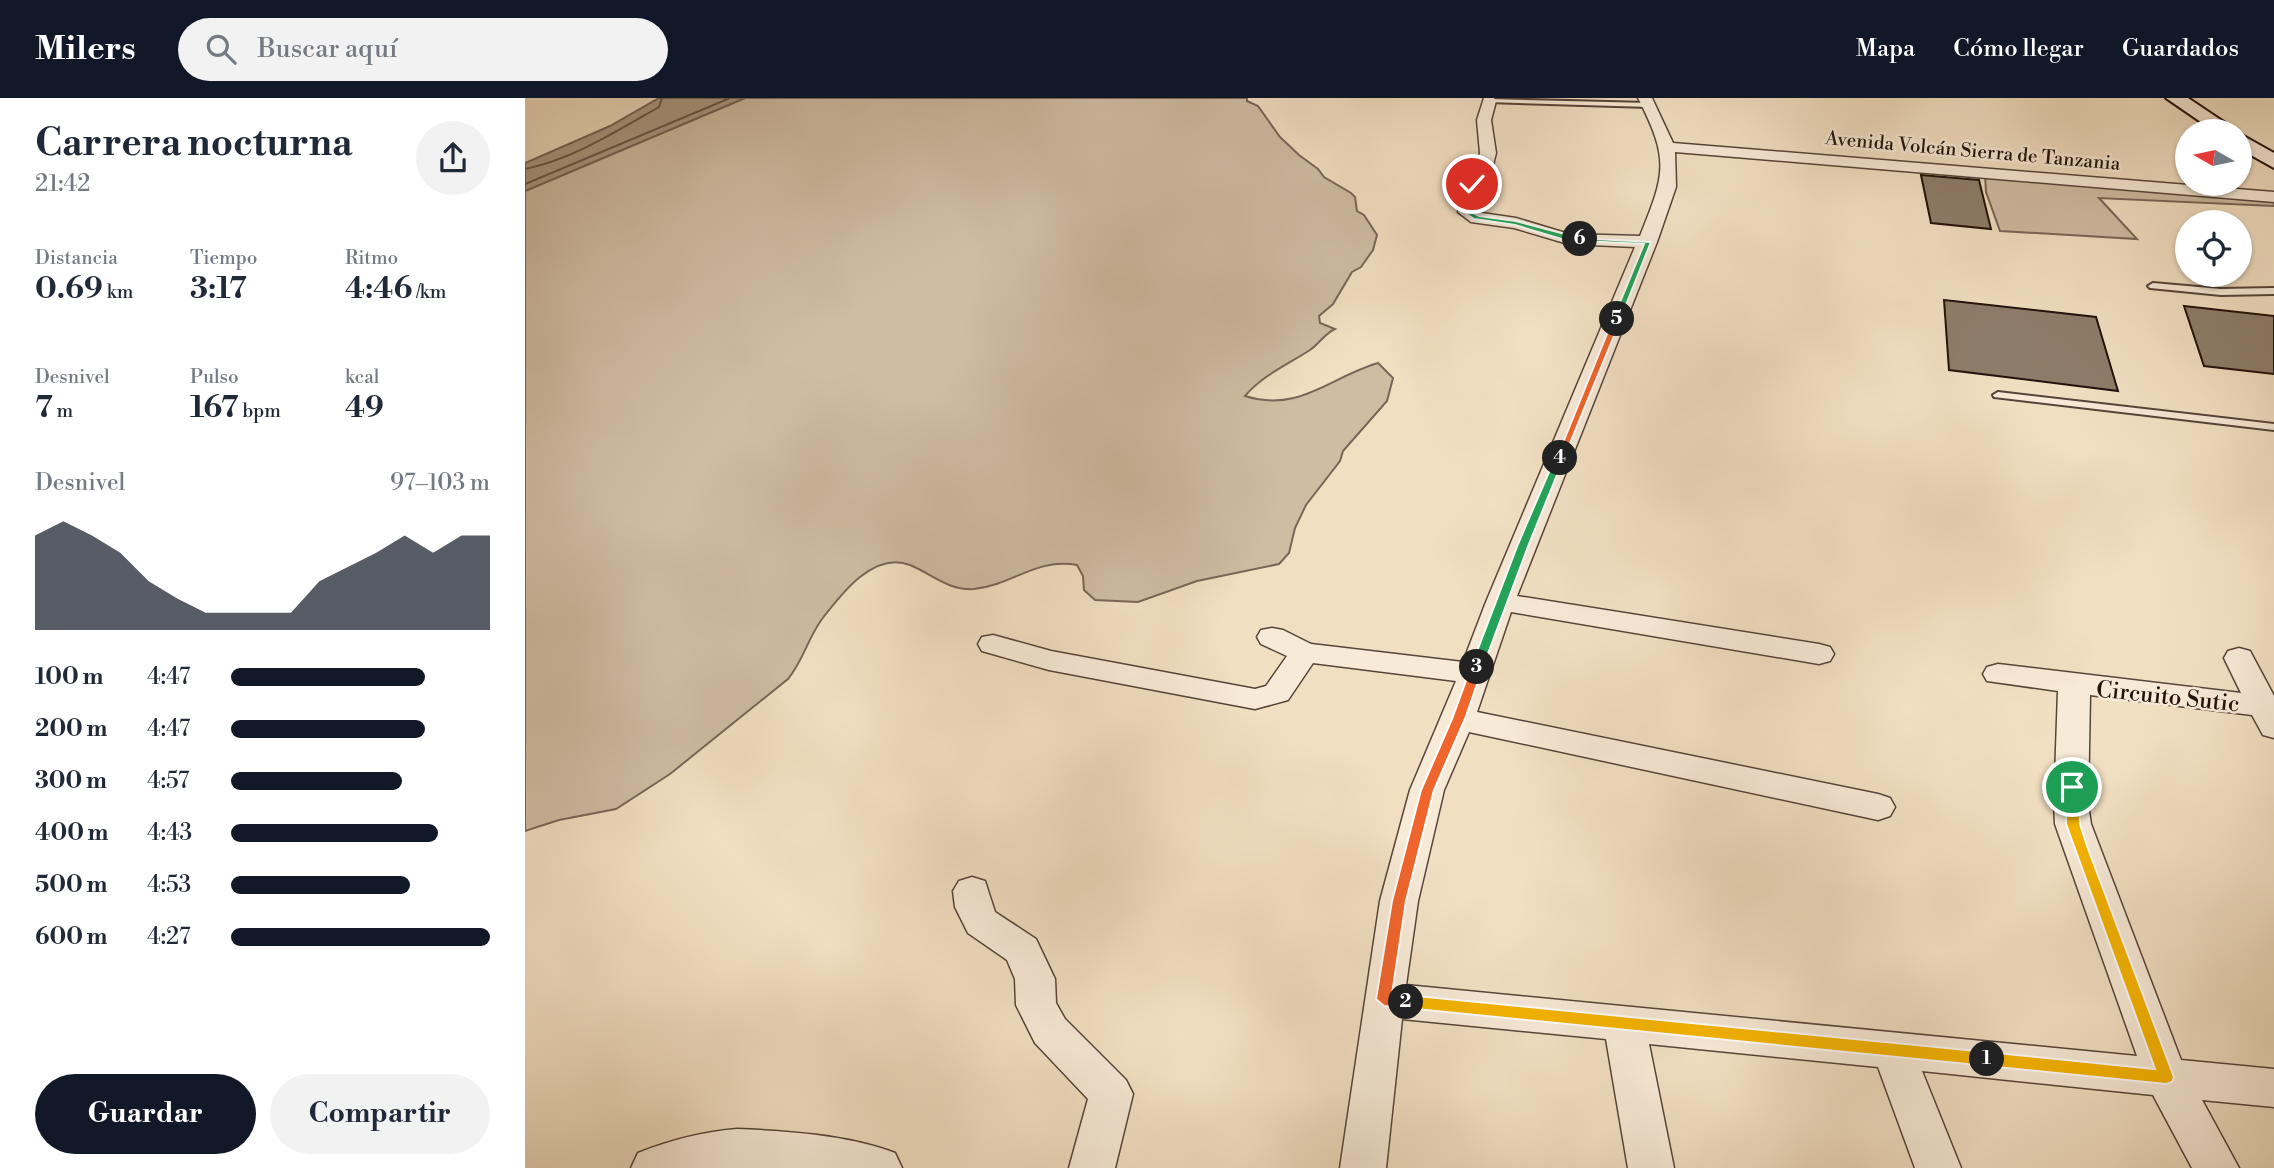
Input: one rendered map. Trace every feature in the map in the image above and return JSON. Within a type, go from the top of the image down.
[{"type":"main road","points":[[2168,101],[2188,119]]},
{"type":"main road","points":[[2168,101],[2203,119]]},
{"type":"main road","points":[[2252,148],[2274,162]]},
{"type":"main road","points":[[2252,164],[2274,178]]},
{"type":"street","points":[[1489,101],[1485,120],[1488,153],[1483,173],[1472,184],[1467,212],[1477,218],[1516,223],[1568,239],[1648,242]]},
{"type":"street","points":[[1363,1168],[1399,901],[1427,790],[1458,719],[1500,602],[1668,187],[1668,147],[1647,101]]},
{"type":"street","name":"Avenida Volcán Sierra de Tanzania","points":[[1668,147],[2274,197]]},
{"type":"street","points":[[1500,602],[1819,654]]},
{"type":"street","points":[[1272,637],[1305,653],[1475,673]]},
{"type":"street","points":[[993,644],[1049,660],[1255,699],[1276,694],[1305,653]]},
{"type":"street","name":"Circuito Sutic","points":[[2239,658],[2268,716]]},
{"type":"street","name":"Circuito Sutic","points":[[1999,674],[2268,716]]},
{"type":"street","name":"Circuito Sutic","points":[[2074,685],[2071,805],[2073,824],[2166,1077],[2216,1168]]},
{"type":"street","points":[[1458,719],[1878,807]]},
{"type":"street","points":[[972,891],[974,906],[981,922],[1022,950],[1035,979],[1036,1004],[1050,1031],[1111,1094],[1092,1168]]},
{"type":"street","points":[[1384,999],[2274,1088]]},
{"type":"street","points":[[1624,1022],[1651,1168]]},
{"type":"street","points":[[1892,1049],[1938,1168]]},
{"type":"street","points":[[654,1168],[701,1152],[733,1148],[879,1168]]},
{"type":"lane","points":[[1489,101],[1647,101]]},
{"type":"lane","points":[[2153,286],[2221,292],[2274,291]]},
{"type":"lane","points":[[1998,395],[2274,427]]},
{"type":"shaded area","points":[[745,98],[1247,98],[1247,101],[1258,106],[1280,137],[1299,155],[1324,177],[1355,197],[1357,211],[1364,215],[1377,235],[1373,250],[1361,267],[1352,272],[1333,304],[1319,316],[1320,323],[1335,329],[1310,350],[1267,376],[1245,396],[1264,400],[1298,397],[1378,363],[1393,378],[1387,401],[1343,451],[1340,461],[1306,505],[1295,528],[1289,553],[1279,564],[1197,581],[1138,602],[1095,600],[1084,590],[1083,576],[1077,565],[1049,565],[988,587],[965,589],[949,585],[910,565],[897,562],[884,564],[860,577],[839,598],[817,626],[788,679],[670,774],[616,809],[559,820],[525,831],[525,191]]},
{"type":"shaded area","points":[[1985,175],[2175,189],[2175,196],[2274,197],[2274,206],[2099,198],[2137,239],[2000,231],[1986,192]]},
{"type":"water","points":[[659,98],[745,98],[525,191],[525,163],[610,126]]},
{"type":"building","points":[[1921,175],[1979,180],[1991,229],[1931,223]]},
{"type":"building","points":[[1944,300],[2096,317],[2118,391],[1949,370]]},
{"type":"building","points":[[2184,306],[2274,316],[2274,374],[2204,366]]},
{"type":"route","points":[[1472,184],[1467,212],[1477,218],[1516,223],[1568,239],[1648,242],[1523,544],[1458,719],[1427,790],[1399,901],[1384,999],[2166,1077],[2080,846],[2073,824],[2072,787]]}]
